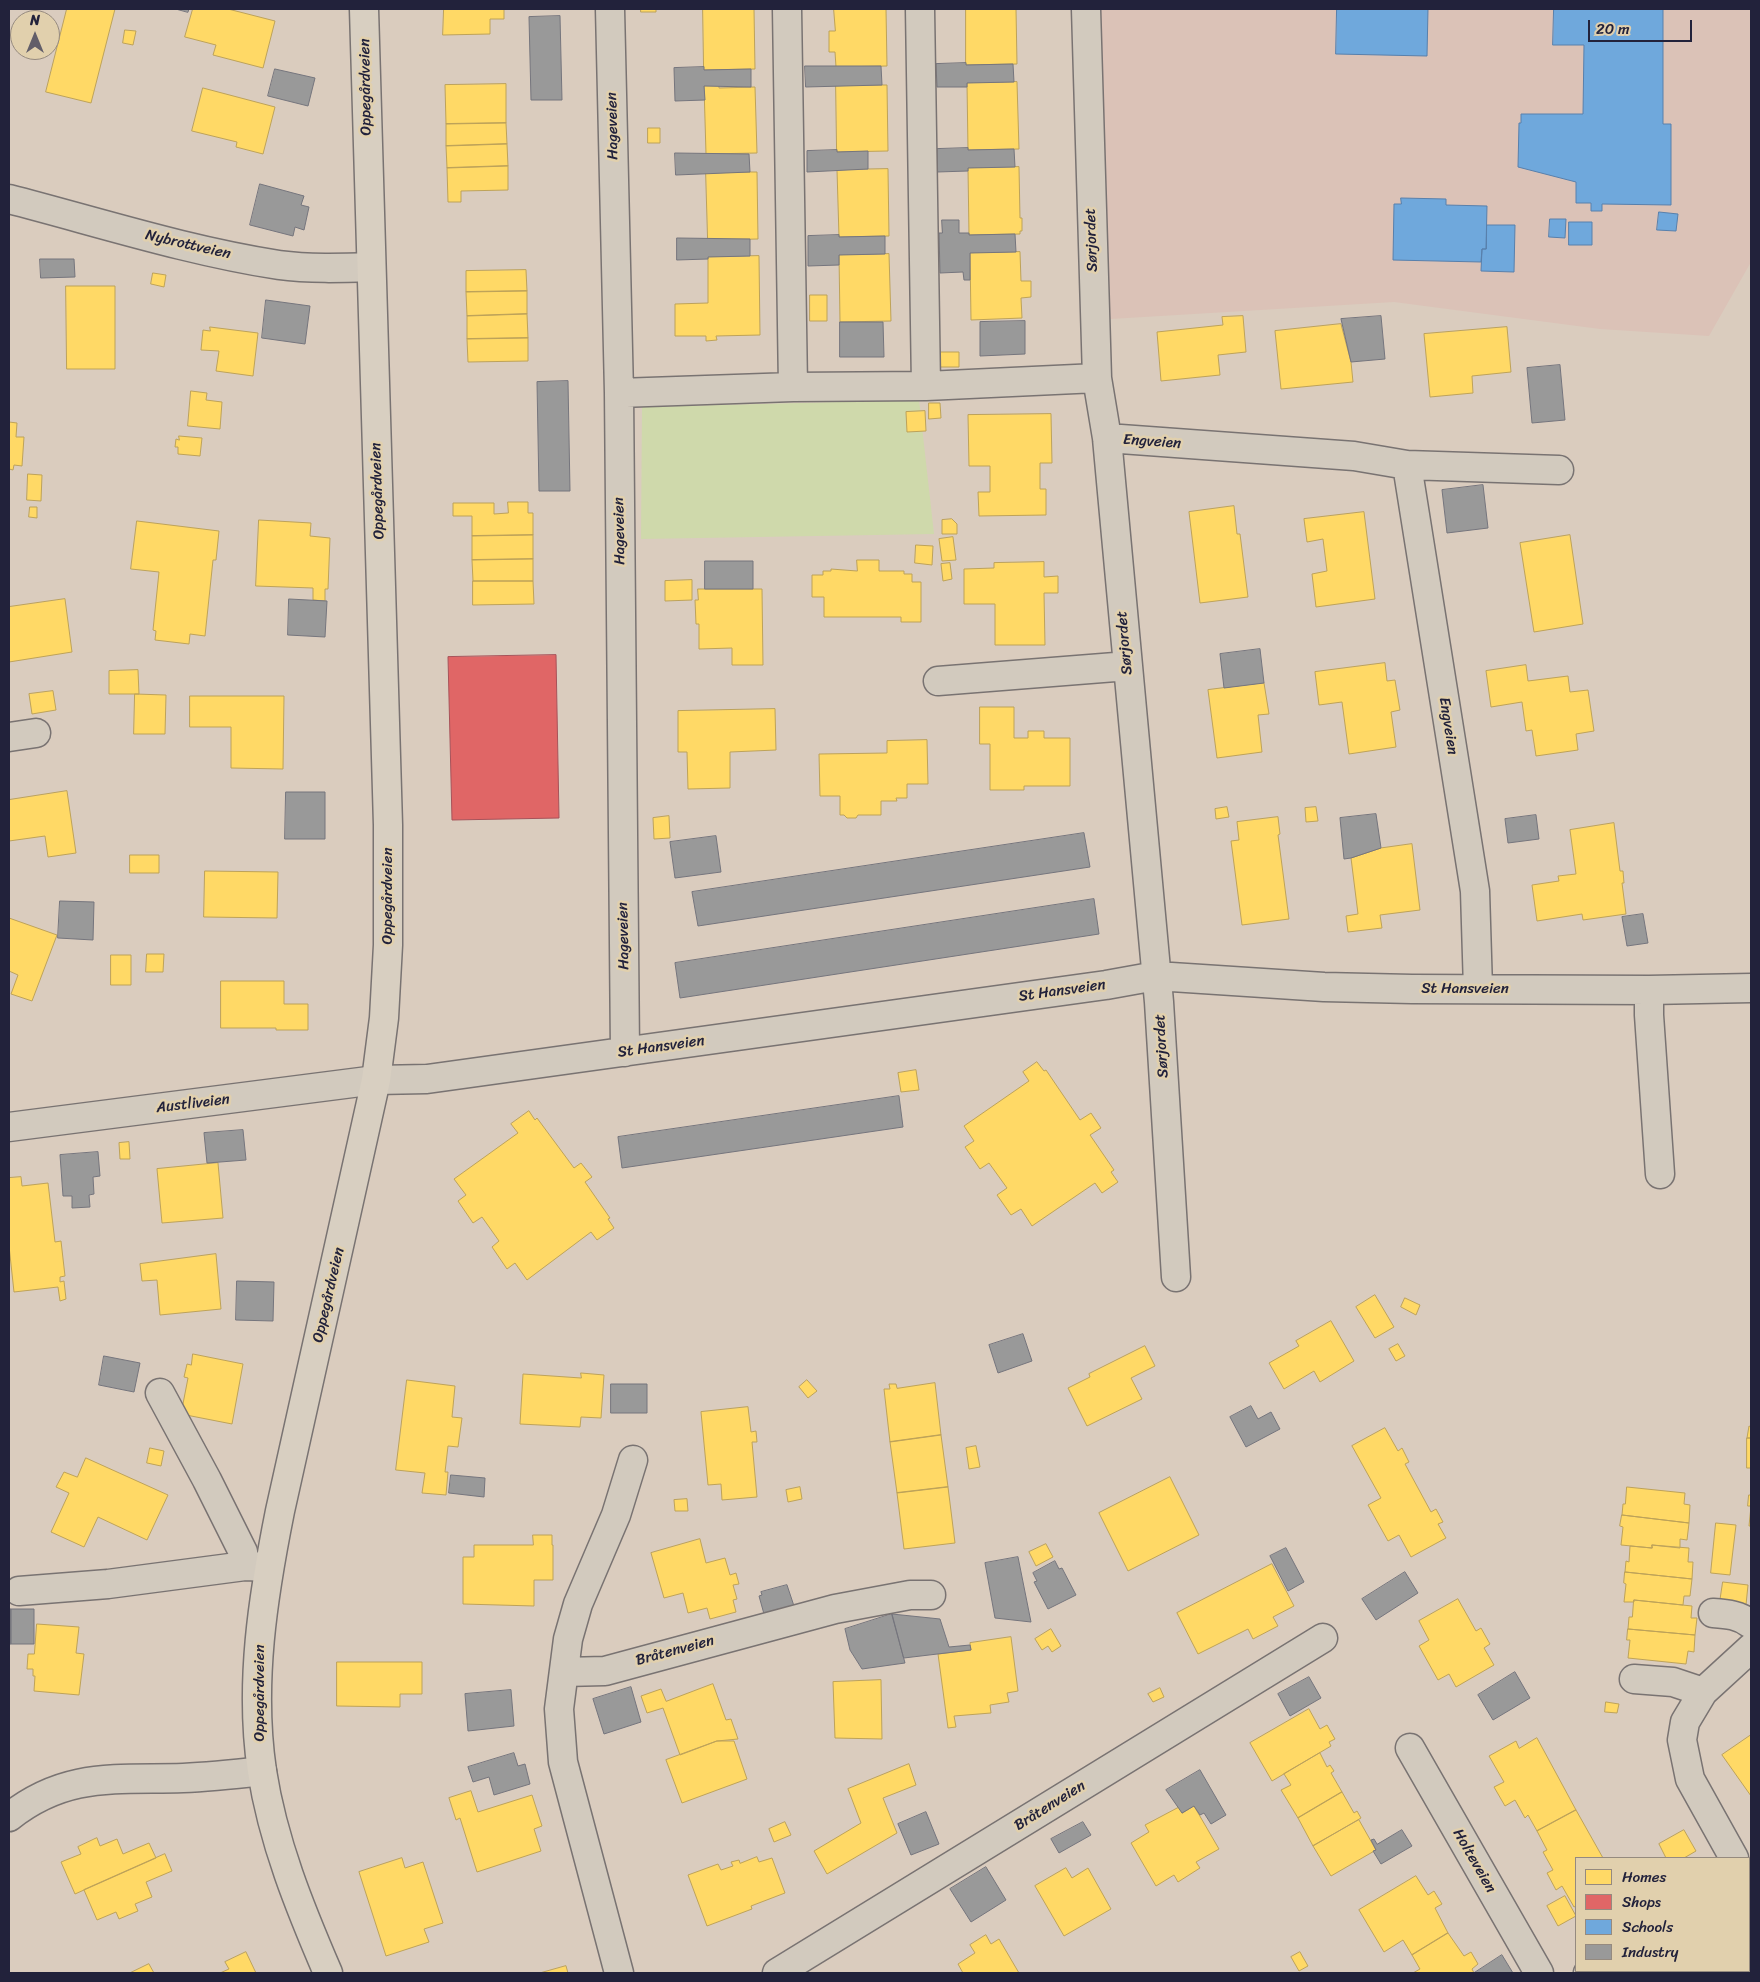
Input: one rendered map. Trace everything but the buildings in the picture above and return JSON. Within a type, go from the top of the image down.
[{"type":"main road","name":"Oppegårdveien","points":[[328,1973],[280,1851],[262,1771],[258,1730],[257,1566],[280,1510],[376,1080],[386,978],[389,876],[364,9]]},
{"type":"street","name":"Hageveien","points":[[610,9],[619,393],[625,1052]]},
{"type":"street","points":[[787,9],[793,387]]},
{"type":"street","points":[[920,9],[926,386]]},
{"type":"street","name":"Sørjordet","points":[[1086,9],[1097,378],[1107,438],[1156,976],[1160,1002],[1176,1277]]},
{"type":"street","name":"Nybrottveien","points":[[9,199],[171,242],[281,265],[335,268],[371,267]]},
{"type":"street","points":[[619,393],[793,387],[926,386],[1097,378]]},
{"type":"street","name":"Engveien","points":[[1107,438],[1354,456],[1407,464],[1560,470]]},
{"type":"street","name":"Engveien","points":[[1407,464],[1474,891],[1478,989]]},
{"type":"street","points":[[938,681],[1128,666]]},
{"type":"street","points":[[9,738],[36,733]]},
{"type":"street","name":"St Hansveien","points":[[376,1080],[427,1079],[1106,985],[1156,976],[1324,987],[1649,990],[1751,988]]},
{"type":"street","points":[[1649,990],[1660,1174]]},
{"type":"street","name":"Austliveien","points":[[9,1127],[376,1080]]},
{"type":"street","points":[[160,1393],[243,1552],[257,1566]]},
{"type":"street","points":[[618,1973],[563,1762],[559,1709],[568,1639],[578,1604],[616,1515],[633,1460]]},
{"type":"street","points":[[19,1591],[108,1584],[257,1566]]},
{"type":"street","name":"Bråtenveien","points":[[564,1672],[605,1670],[835,1609],[910,1595],[931,1595]]},
{"type":"street","points":[[1713,1613],[1732,1614],[1743,1618],[1751,1624]]},
{"type":"street","name":"Bråtenveien","points":[[777,1973],[1323,1638]]},
{"type":"street","points":[[1733,1857],[1690,1779],[1682,1740],[1685,1722],[1703,1692],[1751,1648]]},
{"type":"street","points":[[1634,1679],[1673,1682],[1703,1692]]},
{"type":"street","name":"Holteveien","points":[[1410,1748],[1539,1973]]},
{"type":"street","points":[[9,1818],[21,1808],[44,1795],[71,1784],[93,1780],[185,1778],[262,1771]]},
{"type":"shaded area","points":[[1085,9],[1751,9],[1751,262],[1709,336],[1600,329],[1394,302],[1094,320]]},
{"type":"green space","points":[[919,400],[934,534],[641,539],[642,407]]}]
